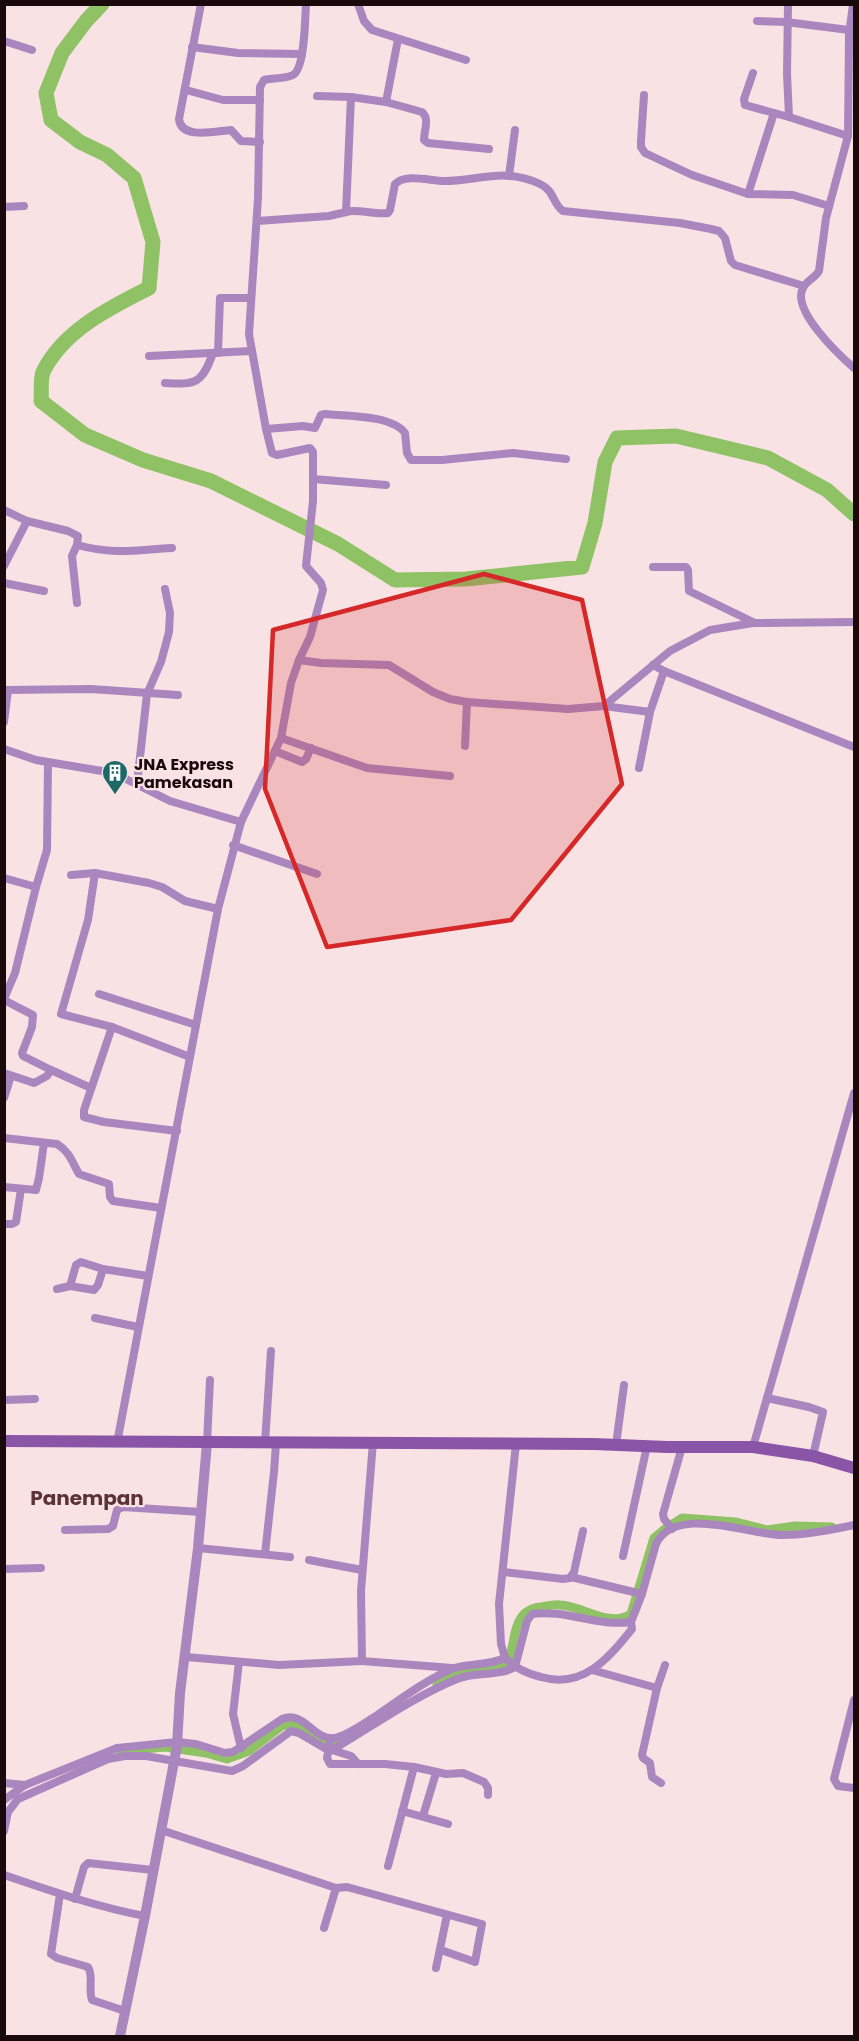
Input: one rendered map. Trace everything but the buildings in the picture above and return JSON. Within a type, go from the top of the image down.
[{"type":"main road","points":[[4,1441],[373,1442],[753,1447],[813,1456],[855,1468]]},
{"type":"street","points":[[201,4],[179,118],[180,125],[185,130],[194,132],[231,130],[241,141],[260,142]]},
{"type":"street","points":[[117,1443],[218,909],[233,845],[241,822],[281,738],[291,682],[310,637],[323,590],[321,583],[306,568],[312,512],[312,450],[307,448],[274,454],[266,429],[249,334],[257,221],[261,82],[294,74],[299,68],[306,4]]},
{"type":"street","points":[[358,4],[364,21],[372,30],[466,60]]},
{"type":"street","points":[[788,4],[786,22],[789,117]]},
{"type":"street","points":[[853,4],[848,136],[829,207],[819,271],[804,286],[801,297],[802,304],[819,333],[855,368]]},
{"type":"street","points":[[757,21],[786,22],[851,33]]},
{"type":"street","points":[[386,102],[398,39]]},
{"type":"street","points":[[4,41],[32,50]]},
{"type":"street","points":[[192,47],[238,53],[302,54]]},
{"type":"street","points":[[753,73],[744,99],[745,105],[848,136]]},
{"type":"street","points":[[186,90],[223,100],[260,100]]},
{"type":"street","points":[[644,95],[641,141],[644,152],[692,175],[748,194],[793,195],[829,207]]},
{"type":"street","points":[[316,96],[351,97],[417,109],[425,114],[427,121],[423,139],[428,143],[489,149]]},
{"type":"street","points":[[346,212],[351,97]]},
{"type":"street","points":[[748,194],[774,113]]},
{"type":"street","points":[[509,176],[515,130]]},
{"type":"street","points":[[257,221],[329,216],[352,210],[373,214],[388,213],[394,187],[397,181],[402,179],[446,181],[489,175],[509,176],[541,184],[553,194],[558,207],[563,211],[680,223],[719,231],[726,238],[735,265],[804,286]]},
{"type":"street","points":[[5,210],[24,206]]},
{"type":"street","points":[[165,383],[198,380],[206,372],[216,353],[220,298],[251,298]]},
{"type":"street","points":[[149,356],[251,351]]},
{"type":"street","points":[[266,429],[303,426],[315,428],[321,414],[337,415],[380,420],[402,429],[411,460],[442,460],[513,453],[566,459]]},
{"type":"street","points":[[313,478],[386,485]]},
{"type":"street","points":[[4,510],[27,521],[74,533],[78,538],[72,556],[77,603]]},
{"type":"street","points":[[4,566],[27,521]]},
{"type":"street","points":[[77,545],[100,551],[121,552],[172,548]]},
{"type":"street","points":[[653,567],[686,567],[689,591],[753,623]]},
{"type":"street","points":[[4,583],[44,591]]},
{"type":"street","points":[[137,784],[147,694],[161,662],[169,632],[170,613],[165,589]]},
{"type":"street","points":[[604,706],[653,664],[687,641],[710,630],[753,623],[855,622]]},
{"type":"street","points":[[299,660],[388,665],[433,692],[450,699],[467,702],[568,709],[604,706],[650,712]]},
{"type":"street","points":[[653,664],[664,671],[855,747]]},
{"type":"street","points":[[639,768],[650,712],[664,671]]},
{"type":"street","points":[[4,722],[6,690],[91,688],[178,695]]},
{"type":"street","points":[[465,746],[467,702]]},
{"type":"street","points":[[281,738],[367,768],[450,776]]},
{"type":"street","points":[[4,748],[21,756],[102,771],[137,784],[170,801],[241,822]]},
{"type":"street","points":[[275,751],[302,762],[311,748]]},
{"type":"street","points":[[48,762],[47,850],[15,973],[4,1000],[33,1015],[32,1027],[22,1054],[91,1088]]},
{"type":"street","points":[[233,845],[317,874]]},
{"type":"street","points":[[71,875],[95,873],[157,885],[185,901],[218,909]]},
{"type":"street","points":[[95,873],[88,920],[61,1013],[63,1016],[112,1027],[190,1057]]},
{"type":"street","points":[[4,878],[36,887]]},
{"type":"street","points":[[99,994],[196,1025]]},
{"type":"street","points":[[112,1027],[83,1114],[85,1118],[177,1131]]},
{"type":"street","points":[[4,1098],[8,1075],[36,1083],[51,1070]]},
{"type":"street","points":[[753,1447],[855,1093]]},
{"type":"street","points":[[4,1138],[57,1144],[71,1156],[80,1175],[109,1184],[113,1201],[161,1208]]},
{"type":"street","points":[[4,1187],[36,1189],[44,1143]]},
{"type":"street","points":[[4,1224],[16,1222],[21,1189]]},
{"type":"street","points":[[70,1286],[77,1263],[84,1262],[103,1269],[148,1276]]},
{"type":"street","points":[[57,1289],[70,1286],[94,1290],[98,1286],[103,1269]]},
{"type":"street","points":[[95,1318],[138,1327]]},
{"type":"street","points":[[265,1554],[273,1490],[270,1443],[271,1351]]},
{"type":"street","points":[[120,2037],[176,1751],[180,1693],[198,1548],[210,1380]]},
{"type":"street","points":[[616,1445],[624,1385]]},
{"type":"street","points":[[767,1398],[823,1411],[813,1456]]},
{"type":"street","points":[[4,1400],[36,1399]]},
{"type":"street","points":[[362,1661],[362,1570],[373,1442]]},
{"type":"street","points":[[510,1662],[499,1614],[516,1444]]},
{"type":"street","points":[[623,1556],[647,1446]]},
{"type":"street","points":[[670,1526],[664,1517],[664,1511],[682,1447]]},
{"type":"street","points":[[65,1530],[108,1530],[113,1526],[117,1510],[123,1507],[201,1512]]},
{"type":"street","points":[[186,1657],[296,1665],[362,1661],[455,1668],[510,1662],[537,1676],[556,1681],[572,1679],[592,1671],[627,1635],[632,1627],[631,1622],[638,1593],[660,1536],[670,1526],[713,1523],[767,1534],[797,1535],[855,1524]]},
{"type":"street","points":[[571,1577],[583,1531]]},
{"type":"street","points":[[198,1548],[290,1557]]},
{"type":"street","points":[[309,1560],[362,1570]]},
{"type":"street","points":[[4,1569],[41,1568]]},
{"type":"street","points":[[503,1572],[563,1579],[571,1577],[638,1593]]},
{"type":"street","points":[[330,1745],[456,1679],[475,1674],[502,1672],[510,1662],[532,1614],[572,1616],[612,1624],[631,1622]]},
{"type":"street","points":[[239,1662],[233,1714],[241,1748]]},
{"type":"street","points":[[661,1783],[652,1777],[651,1763],[642,1755],[657,1688],[665,1665]]},
{"type":"street","points":[[455,1668],[342,1736],[330,1745],[327,1758],[330,1764],[385,1764],[414,1767],[436,1773],[463,1773],[486,1784],[488,1795]]},
{"type":"street","points":[[592,1671],[657,1688]]},
{"type":"street","points":[[854,1701],[834,1780],[838,1785],[855,1788]]},
{"type":"street","points":[[4,1800],[25,1785],[108,1759],[176,1751],[196,1744],[225,1753],[233,1752],[282,1719],[289,1717],[298,1718],[330,1745]]},
{"type":"street","points":[[4,1831],[8,1812],[18,1799],[72,1769],[117,1748],[176,1751],[232,1771],[243,1766],[291,1731],[330,1745],[351,1756],[358,1764]]},
{"type":"street","points":[[388,1866],[414,1767]]},
{"type":"street","points":[[423,1816],[436,1773]]},
{"type":"street","points":[[4,1782],[25,1785]]},
{"type":"street","points":[[402,1811],[448,1824]]},
{"type":"street","points":[[161,1830],[336,1888],[346,1887],[482,1924],[475,1962],[441,1950]]},
{"type":"street","points":[[75,1899],[84,1868],[88,1863],[153,1870]]},
{"type":"street","points":[[4,1875],[75,1899],[145,1916]]},
{"type":"street","points":[[324,1928],[336,1888]]},
{"type":"street","points":[[60,1894],[51,1954],[88,1967],[91,1973],[92,2000],[125,2011]]},
{"type":"street","points":[[436,1968],[447,1915]]},
{"type":"highlighted area","points":[[484,574],[582,600],[622,784],[511,920],[327,947],[265,789],[273,630]]},
{"type":"waterway","points":[[102,4],[62,53],[46,93],[51,120],[80,142],[107,155],[134,178],[153,242],[149,288],[88,322],[62,344],[43,372],[41,401],[85,435],[143,460],[211,481],[338,544],[395,580],[466,579],[582,567],[595,523],[605,462],[617,438],[676,436],[768,458],[827,490],[854,514]]},
{"type":"waterway","points":[[437,1684],[457,1673],[505,1666],[511,1654],[517,1626],[524,1614],[532,1609],[558,1605],[569,1606],[614,1619],[631,1614],[654,1538],[682,1518],[736,1522],[767,1530],[795,1526],[832,1527]]},
{"type":"waterway","points":[[120,1755],[143,1749],[165,1747],[206,1753],[227,1759],[249,1751],[283,1725],[298,1726],[321,1741],[337,1743]]},
{"type":"place","name":"JNA Express Pamekasan","points":[[115,796]]},
{"type":"district","name":"Panempan","points":[[87,1498]]}]
